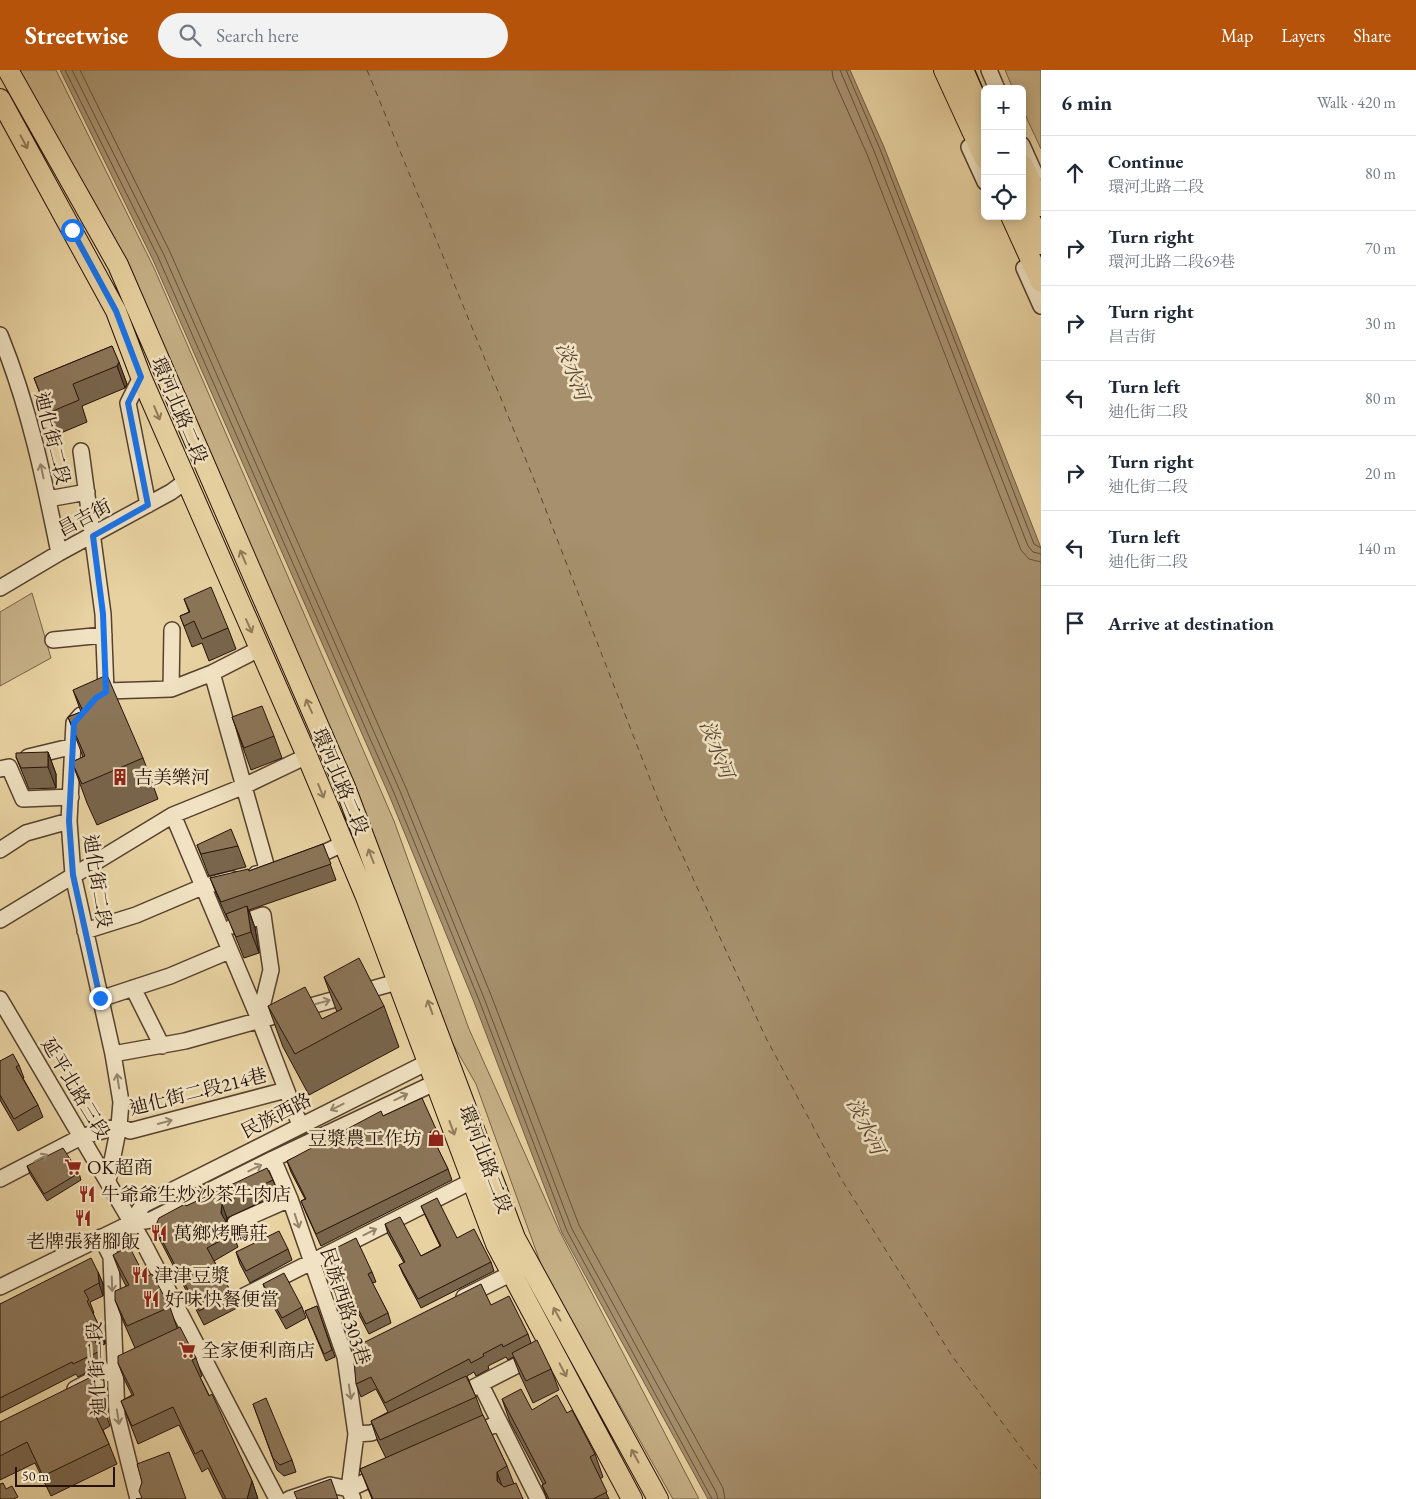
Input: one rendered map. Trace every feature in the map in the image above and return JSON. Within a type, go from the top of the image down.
[{"type":"highway","points":[[962,70],[978,125]]},
{"type":"highway","points":[[978,70],[984,85]]},
{"type":"highway","points":[[1026,174],[1041,205]]},
{"type":"highway","points":[[1026,214],[1041,243]]},
{"type":"main road","name":"環河北路二段","points":[[8,70],[118,265],[345,787],[515,1238],[658,1499]]},
{"type":"main road","points":[[944,70],[978,125],[981,140]]},
{"type":"main road","name":"環河北路二段","points":[[3,109],[116,311],[141,377],[307,756],[343,844],[496,1244],[510,1274],[632,1499]]},
{"type":"main road","points":[[1013,220],[1041,282]]},
{"type":"street","points":[[934,70],[982,175]]},
{"type":"street","points":[[954,70],[981,133]]},
{"type":"street","points":[[989,70],[995,85]]},
{"type":"street","points":[[1026,154],[1041,187]]},
{"type":"street","points":[[1002,220],[1041,306]]},
{"type":"street","points":[[1022,220],[1041,260]]},
{"type":"street","name":"迪化街二段","points":[[0,335],[18,379],[42,467],[59,553]]},
{"type":"street","points":[[141,377],[128,403],[148,505]]},
{"type":"street","points":[[81,451],[104,635],[106,692],[171,689],[212,673],[259,649]]},
{"type":"street","name":"昌吉街","points":[[0,588],[59,553],[148,505],[186,481]]},
{"type":"street","points":[[48,499],[86,492]]},
{"type":"street","points":[[171,689],[172,630]]},
{"type":"street","points":[[53,640],[104,635]]},
{"type":"street","points":[[212,673],[242,786],[268,872]]},
{"type":"street","name":"迪化街二段","points":[[106,692],[96,698],[74,723],[69,821],[73,875],[114,1054],[121,1102],[119,1126],[108,1181]]},
{"type":"street","points":[[71,797],[23,799],[4,768],[31,756],[74,746]]},
{"type":"street","points":[[0,920],[173,815],[307,756]]},
{"type":"street","points":[[173,815],[259,1019],[300,1125]]},
{"type":"street","points":[[0,850],[26,833],[69,821]]},
{"type":"street","points":[[85,931],[136,915],[202,887],[291,865],[343,844]]},
{"type":"street","points":[[221,930],[263,915],[271,970],[259,1019]]},
{"type":"street","points":[[100,998],[170,976],[229,951]]},
{"type":"street","points":[[114,1054],[185,1041],[397,982]]},
{"type":"street","points":[[133,988],[162,1046]]},
{"type":"street","name":"延平北路三段","points":[[0,1000],[108,1181],[277,1499]]},
{"type":"street","name":"民族西路","points":[[131,1223],[143,1205],[446,1053]]},
{"type":"street","name":"民族西路","points":[[0,1287],[131,1223],[151,1220],[273,1159],[454,1074]]},
{"type":"street","name":"迪化街二段214巷","points":[[119,1126],[130,1131],[286,1090]]},
{"type":"street","points":[[0,1179],[81,1137],[119,1126]]},
{"type":"street","name":"民族西路303巷","points":[[273,1159],[290,1199],[344,1357],[356,1434],[351,1494]]},
{"type":"street","points":[[242,1297],[472,1181]]},
{"type":"street","points":[[235,1222],[290,1199]]},
{"type":"street","name":"迪化街二段","points":[[101,1237],[111,1257],[117,1415],[138,1499]]},
{"type":"street","points":[[449,1304],[510,1274]]},
{"type":"street","points":[[174,1341],[190,1333]]},
{"type":"street","points":[[344,1357],[362,1348]]},
{"type":"street","points":[[439,1405],[551,1348]]},
{"type":"street","points":[[62,1396],[140,1356]]},
{"type":"street","points":[[480,1385],[531,1495]]},
{"type":"street","points":[[356,1434],[371,1433],[406,1420]]},
{"type":"street","points":[[454,1442],[498,1423]]},
{"type":"street","points":[[289,1499],[330,1485],[351,1494],[393,1470]]},
{"type":"shaded area","points":[[19,70],[56,70],[154,268],[394,821],[469,1029],[560,1232],[699,1499],[673,1499],[543,1270],[476,1084],[446,1032],[215,467]]},
{"type":"shaded area","points":[[1005,70],[1041,70],[1041,149],[1026,117],[1026,85],[1011,85]]},
{"type":"shaded area","points":[[32,593],[51,658],[0,686],[0,612]]},
{"type":"water","name":"淡水河","points":[[60,70],[850,70],[884,147],[1041,548],[1041,1499],[708,1499],[562,1233],[474,1002],[389,795],[153,260]]},
{"type":"building","points":[[112,346],[119,362],[117,366],[73,384],[79,400],[48,413],[34,378]]},
{"type":"building","points":[[211,587],[228,628],[202,639],[194,621],[184,626],[180,616],[190,612],[184,599]]},
{"type":"building","points":[[107,675],[143,758],[82,784],[72,762],[85,756],[68,717],[83,711],[73,690]]},
{"type":"building","points":[[262,706],[274,736],[244,748],[232,717]]},
{"type":"building","points":[[48,752],[48,767],[21,768],[16,757],[16,753]]},
{"type":"building","points":[[231,829],[238,846],[201,854],[197,845]]},
{"type":"building","points":[[323,844],[331,864],[221,902],[210,878],[248,869],[249,871]]},
{"type":"building","points":[[247,906],[251,932],[236,937],[226,914]]},
{"type":"building","points":[[359,958],[384,1006],[295,1054],[268,1006],[305,987],[322,1019],[342,1009],[324,977]]},
{"type":"building","points":[[13,1054],[19,1065],[16,1067],[38,1105],[14,1119],[0,1095],[0,1061]]},
{"type":"building","points":[[422,1098],[436,1129],[430,1132],[448,1169],[316,1234],[301,1201],[306,1199],[287,1161],[381,1111],[383,1116]]},
{"type":"building","points":[[63,1148],[79,1173],[44,1194],[27,1166]]},
{"type":"building","points":[[267,1168],[273,1180],[222,1204],[221,1213],[233,1234],[207,1248],[232,1294],[199,1311],[155,1227],[159,1218],[185,1204],[186,1206]]},
{"type":"building","points":[[437,1198],[457,1238],[474,1229],[491,1262],[418,1299],[399,1265],[405,1262],[385,1224],[400,1217],[421,1256],[441,1246],[421,1206]]},
{"type":"building","points":[[279,1231],[288,1249],[246,1271],[236,1252]]},
{"type":"building","points":[[356,1238],[372,1272],[368,1274],[388,1313],[366,1324],[328,1252]]},
{"type":"building","points":[[129,1246],[145,1277],[152,1274],[170,1307],[127,1326],[115,1300],[115,1291],[129,1285],[113,1255]]},
{"type":"building","points":[[91,1258],[98,1272],[99,1283],[84,1291],[100,1328],[100,1331],[92,1335],[100,1351],[73,1364],[72,1362],[0,1398],[0,1304]]},
{"type":"building","points":[[284,1273],[302,1307],[282,1318],[263,1284]]},
{"type":"building","points":[[481,1284],[491,1305],[509,1296],[528,1334],[503,1347],[502,1344],[471,1363],[469,1359],[385,1403],[371,1377],[356,1384],[353,1348]]},
{"type":"building","points":[[317,1306],[332,1350],[324,1354],[305,1311]]},
{"type":"building","points":[[180,1327],[196,1358],[192,1360],[209,1396],[212,1394],[252,1481],[247,1499],[226,1499],[202,1450],[195,1454],[173,1407],[132,1426],[121,1401],[134,1395],[118,1363],[118,1356]]},
{"type":"building","points":[[537,1340],[551,1369],[526,1381],[512,1353]]},
{"type":"building","points":[[466,1376],[476,1397],[380,1440],[371,1421]]},
{"type":"building","points":[[91,1377],[103,1405],[93,1410],[109,1444],[43,1476],[27,1442],[0,1456],[0,1422]]},
{"type":"building","points":[[521,1389],[532,1410],[557,1395],[567,1413],[572,1410],[595,1454],[590,1457],[607,1492],[593,1499],[549,1499],[542,1485],[546,1483],[502,1399]]},
{"type":"building","points":[[266,1398],[292,1460],[280,1465],[273,1458],[253,1404]]},
{"type":"building","points":[[483,1415],[507,1466],[497,1472],[497,1481],[504,1487],[516,1483],[523,1499],[373,1499],[360,1469]]},
{"type":"building","points":[[169,1452],[186,1499],[136,1499],[142,1498],[139,1491],[142,1482],[137,1464]]},
{"type":"building","points":[[331,1479],[338,1499],[297,1499],[294,1492]]},
{"type":"building","points":[[3,1483],[6,1489],[12,1486],[18,1497],[0,1499],[0,1484]]},
{"type":"ferry route","points":[[367,70],[535,482],[664,815],[765,1036],[840,1177],[952,1356],[1041,1474]]},
{"type":"place","name":"吉美樂河","points":[[120,777]]},
{"type":"place","name":"豆漿農工作坊","points":[[436,1138]]},
{"type":"place","name":"OK超商","points":[[73,1167]]},
{"type":"place","name":"牛爺爺生炒沙茶牛肉店","points":[[87,1194]]},
{"type":"place","name":"老牌張豬腳飯","points":[[83,1218]]},
{"type":"place","name":"萬鄉烤鴨莊","points":[[159,1233]]},
{"type":"place","name":"津津豆漿","points":[[140,1275]]},
{"type":"place","name":"好味快餐便當","points":[[151,1299]]},
{"type":"place","name":"全家便利商店","points":[[187,1350]]},
{"type":"route","points":[[72,230],[116,311],[141,377],[128,403],[148,505],[93,536],[103,614],[106,692],[96,698],[74,723],[69,821],[73,875],[100,998]]}]
